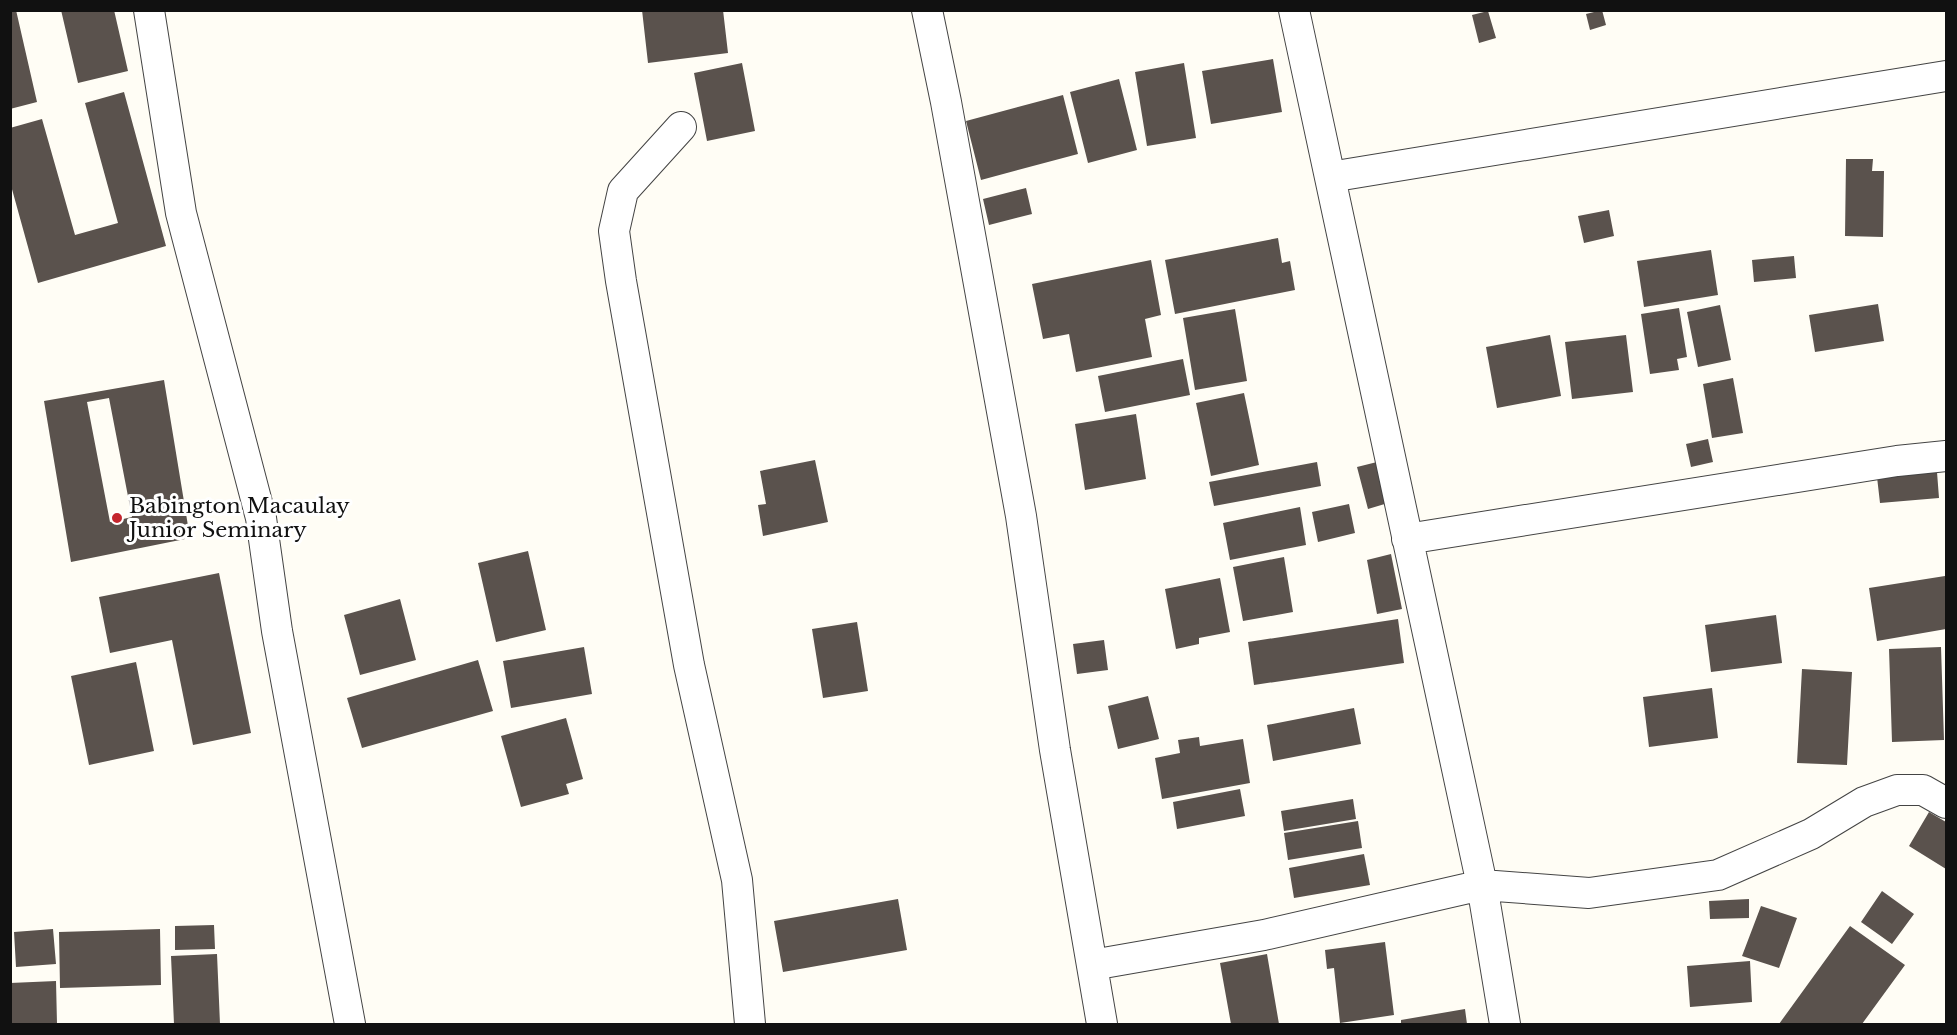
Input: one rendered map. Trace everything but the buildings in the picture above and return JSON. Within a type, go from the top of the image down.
[{"type":"street","points":[[149,10],[181,213],[261,518],[277,631],[350,1024]]},
{"type":"street","points":[[1294,10],[1482,885],[1504,1024]]},
{"type":"street","points":[[933,12],[946,102],[1021,516],[1055,750],[1102,1024]]},
{"type":"street","points":[[1330,177],[1947,76]]},
{"type":"street","points":[[681,127],[623,190],[614,231],[625,305],[690,665],[737,880],[750,1024]]},
{"type":"street","points":[[1407,539],[1897,461],[1947,456]]},
{"type":"street","points":[[1092,965],[1264,935],[1482,885],[1589,893],[1718,875],[1811,834],[1864,802],[1897,790],[1923,790],[1947,803]]},
{"type":"place","name":"Babington Macaulay Junior Seminary","points":[[117,518]]}]
